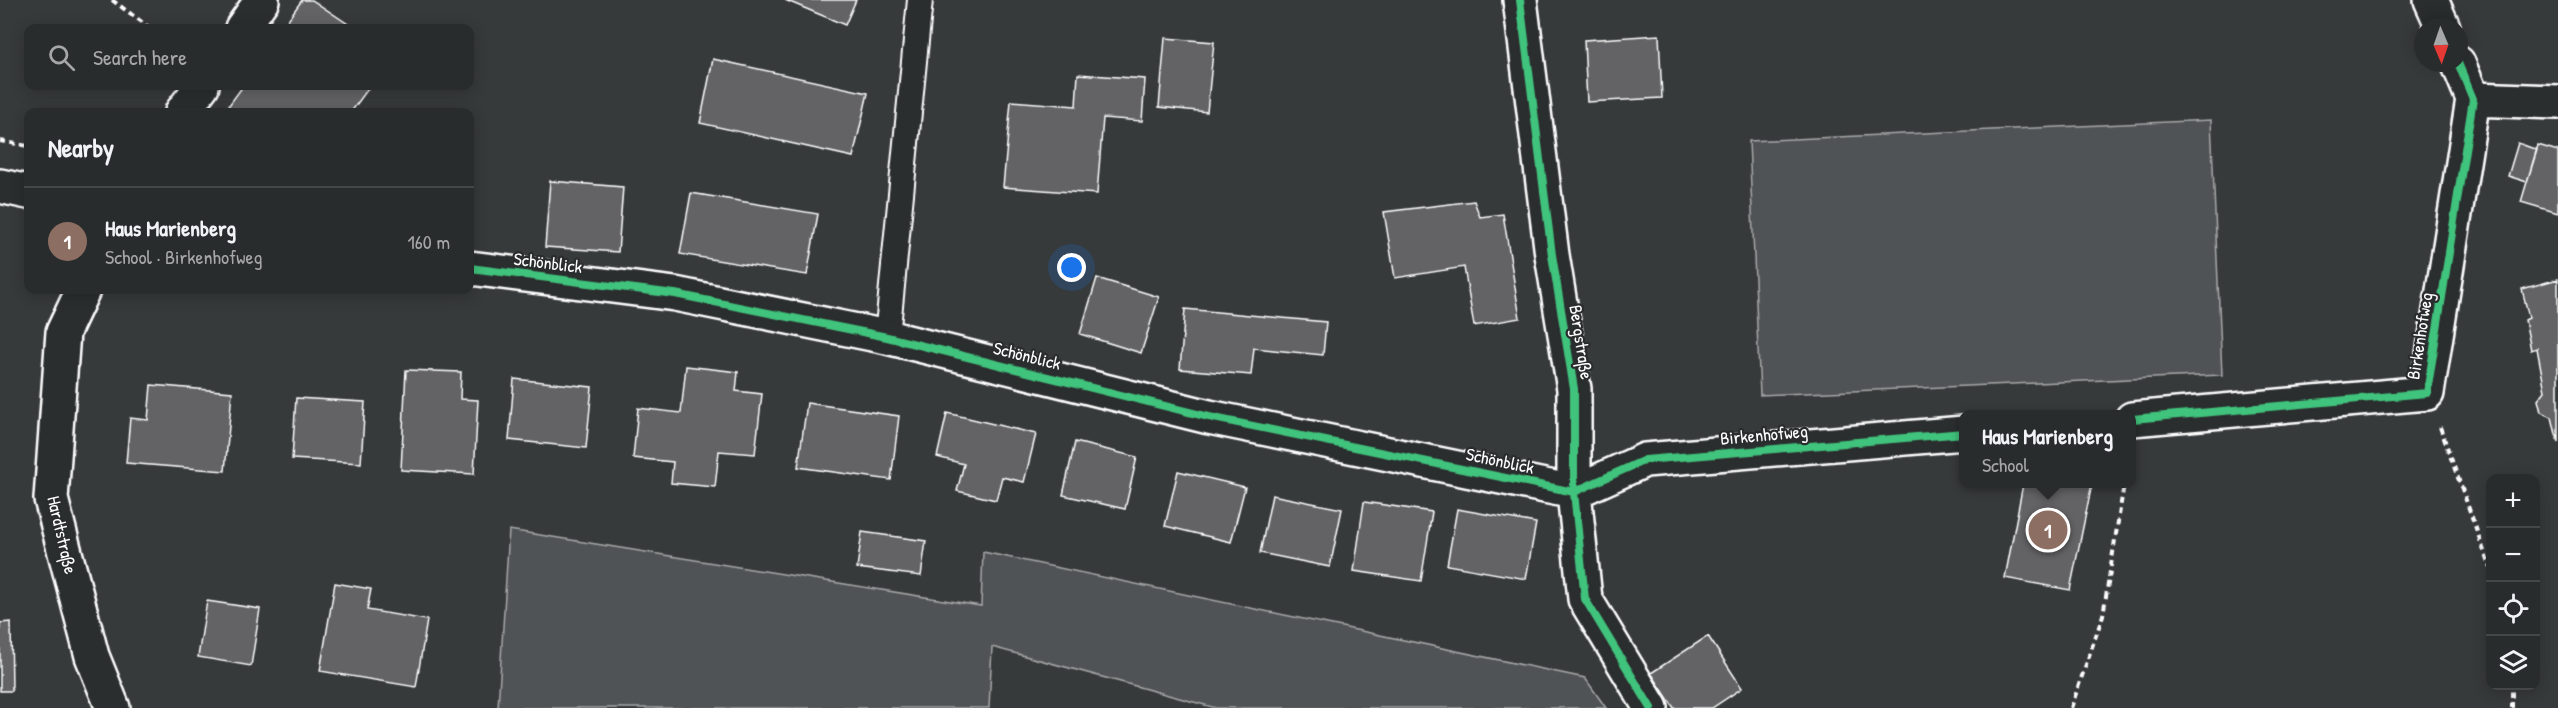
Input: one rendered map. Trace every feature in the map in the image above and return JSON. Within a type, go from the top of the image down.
[{"type":"street","points":[[245,24],[262,0]]},
{"type":"street","name":"Bergstraße","points":[[1520,0],[1552,255],[1574,389],[1574,492],[1585,599],[1651,708]]},
{"type":"street","points":[[2431,0],[2439,18]]},
{"type":"street","points":[[2462,72],[2473,99],[2558,102]]},
{"type":"street","points":[[185,108],[198,90]]},
{"type":"street","name":"Birkenhofweg","points":[[2136,419],[2427,393],[2473,99]]},
{"type":"street","points":[[0,186],[24,191]]},
{"type":"street","name":"Schönblick","points":[[474,269],[675,294],[887,337],[1209,417],[1574,492]]},
{"type":"street","name":"Hardtstraße","points":[[81,294],[63,332],[51,499],[92,656],[113,708]]},
{"type":"street","name":"Birkenhofweg","points":[[1574,492],[1644,460],[1959,433]]},
{"type":"lane","points":[[887,337],[920,0]]},
{"type":"path","points":[[112,0],[145,24]]},
{"type":"path","points":[[0,141],[24,145]]},
{"type":"path","points":[[2427,393],[2486,556]]},
{"type":"path","points":[[2071,708],[2103,615],[2123,488]]},
{"type":"path","points":[[2512,690],[2512,708]]},
{"type":"shaded area","points":[[2211,120],[2222,375],[1760,395],[1749,141]]},
{"type":"shaded area","points":[[509,530],[981,606],[983,552],[1585,678],[1606,708],[1216,708],[992,647],[989,708],[498,708]]},
{"type":"building","points":[[302,0],[312,0],[348,24],[285,24]]},
{"type":"building","points":[[785,0],[856,0],[845,25]]},
{"type":"building","points":[[1659,35],[1662,98],[1587,102],[1584,40]]},
{"type":"building","points":[[1165,38],[1214,42],[1207,112],[1159,107]]},
{"type":"building","points":[[713,59],[868,93],[853,157],[700,123]]},
{"type":"building","points":[[1078,74],[1145,79],[1142,121],[1103,118],[1097,194],[1003,187],[1011,101],[1076,106]]},
{"type":"building","points":[[240,90],[367,90],[354,108],[227,108]]},
{"type":"building","points":[[2518,143],[2537,150],[2527,182],[2508,176]]},
{"type":"building","points":[[2538,145],[2558,151],[2558,213],[2521,202]]},
{"type":"building","points":[[550,181],[623,187],[618,252],[545,247]]},
{"type":"building","points":[[691,193],[818,214],[807,275],[680,254]]},
{"type":"building","points":[[1474,201],[1480,217],[1503,214],[1520,318],[1474,326],[1464,267],[1395,278],[1384,212]]},
{"type":"building","points":[[1097,278],[1159,297],[1141,353],[1080,334]]},
{"type":"building","points":[[2558,279],[2558,443],[2552,417],[2541,412],[2538,400],[2545,391],[2537,348],[2531,350],[2525,320],[2529,318],[2522,289]]},
{"type":"building","points":[[1185,309],[1326,322],[1323,355],[1254,348],[1251,375],[1180,369]]},
{"type":"building","points":[[686,366],[738,372],[736,391],[762,394],[755,454],[719,451],[715,487],[671,483],[673,462],[633,458],[638,408],[681,413]]},
{"type":"building","points":[[406,370],[461,372],[460,399],[478,400],[474,474],[401,470]]},
{"type":"building","points":[[514,379],[592,387],[586,448],[509,440]]},
{"type":"building","points":[[151,385],[232,392],[225,471],[126,463],[130,418],[148,420]]},
{"type":"building","points":[[296,398],[365,402],[361,463],[292,459]]},
{"type":"building","points":[[807,403],[899,416],[891,480],[798,467]]},
{"type":"building","points":[[947,413],[1036,434],[1024,482],[1002,477],[996,500],[957,491],[964,464],[937,457]]},
{"type":"building","points":[[1075,442],[1137,457],[1125,509],[1063,495]]},
{"type":"building","points":[[1178,471],[1245,487],[1231,542],[1165,526]]},
{"type":"building","points":[[2022,488],[2091,488],[2070,590],[2005,578]]},
{"type":"building","points":[[1272,495],[1342,509],[1330,567],[1260,553]]},
{"type":"building","points":[[1364,502],[1432,512],[1421,581],[1354,571]]},
{"type":"building","points":[[1457,509],[1536,523],[1526,579],[1447,565]]},
{"type":"building","points":[[862,532],[926,541],[921,576],[857,568]]},
{"type":"building","points":[[335,583],[371,589],[367,610],[427,620],[416,687],[320,671]]},
{"type":"building","points":[[207,601],[260,609],[251,666],[198,657]]},
{"type":"building","points":[[11,622],[12,691],[0,691],[0,623]]},
{"type":"building","points":[[1708,636],[1742,688],[1712,708],[1674,708],[1651,673]]},
{"type":"cycle path","points":[[1520,0],[1552,255],[1574,389],[1574,492],[1585,599],[1651,708]]},
{"type":"cycle path","points":[[2136,419],[2427,393],[2473,99],[2462,72]]},
{"type":"cycle path","points":[[474,269],[675,294],[887,337],[1209,417],[1574,492]]},
{"type":"cycle path","points":[[1574,492],[1645,460],[1959,433]]},
{"type":"place","name":"Haus Marienberg","points":[[2048,530]]}]
